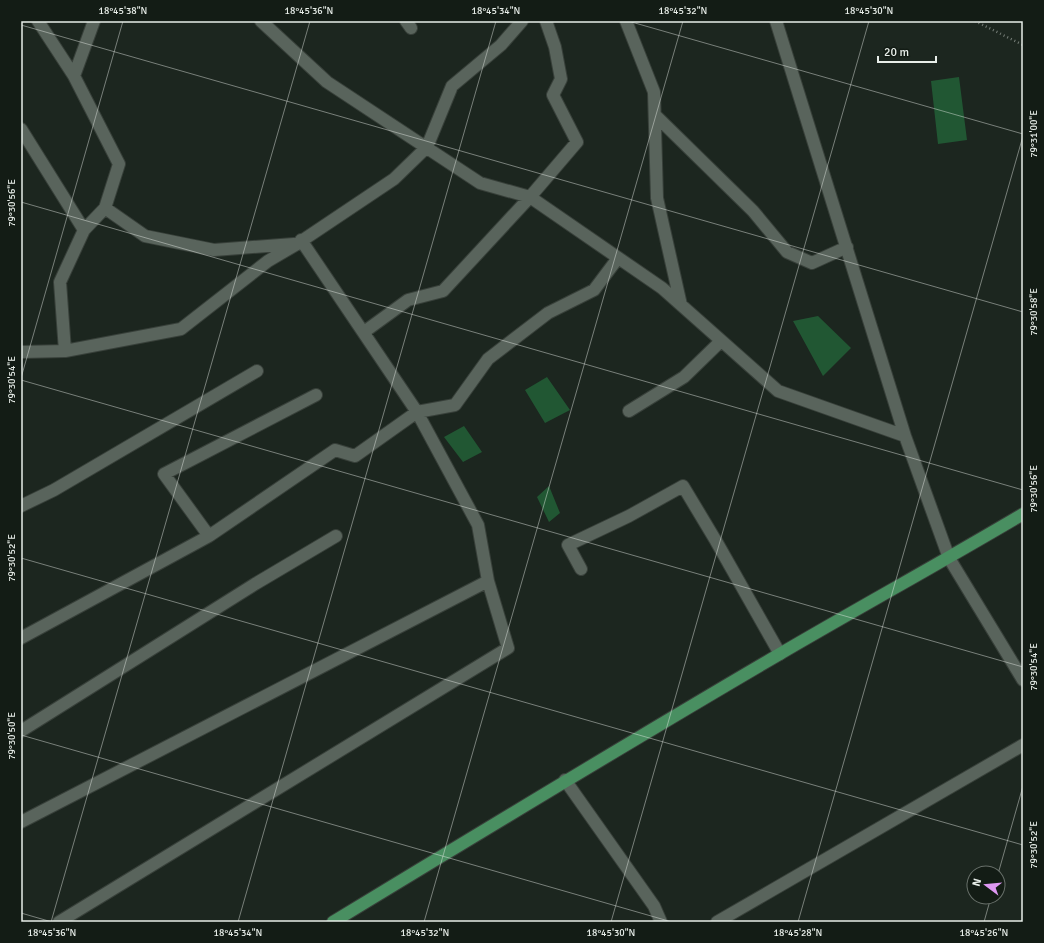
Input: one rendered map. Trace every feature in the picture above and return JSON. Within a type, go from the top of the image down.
[{"type":"main road","points":[[333,922],[565,780],[1023,514]]},
{"type":"street","points":[[38,21],[74,76],[119,164],[105,208],[84,230],[60,282],[65,351]]},
{"type":"street","points":[[74,76],[94,21]]},
{"type":"street","points":[[261,21],[327,82],[480,183],[530,197],[662,288],[778,391],[905,436]]},
{"type":"street","points":[[21,352],[65,351],[181,329],[268,261],[394,179],[427,148],[452,86],[501,45],[522,21]]},
{"type":"street","points":[[364,332],[408,300],[443,291],[530,197],[577,142],[553,95],[560,79],[555,47],[546,21]]},
{"type":"street","points":[[626,21],[654,92],[657,198],[681,306]]},
{"type":"street","points":[[776,21],[905,436],[949,558],[1023,680]]},
{"type":"street","points":[[655,115],[753,211],[787,252],[812,263],[847,247]]},
{"type":"street","points":[[21,129],[84,230]]},
{"type":"street","points":[[105,208],[145,236],[214,250],[299,242]]},
{"type":"street","points":[[59,922],[508,648],[488,582],[478,525],[417,412],[364,332],[299,242]]},
{"type":"street","points":[[21,638],[209,536],[335,450],[355,456],[417,412],[455,405],[488,359],[548,313],[594,290],[618,258]]},
{"type":"street","points":[[629,411],[684,377],[721,341]]},
{"type":"street","points":[[21,506],[54,490],[257,371]]},
{"type":"street","points":[[209,536],[164,474],[316,395]]},
{"type":"street","points":[[581,569],[568,545],[629,516],[683,486],[780,654]]},
{"type":"street","points":[[21,731],[255,584],[336,536]]},
{"type":"street","points":[[21,822],[488,582]]},
{"type":"street","points":[[717,922],[1023,745]]},
{"type":"street","points":[[565,780],[654,906],[661,922]]},
{"type":"path","points":[[975,21],[1023,45]]},
{"type":"building","points":[[959,77],[967,140],[938,144],[931,81]]},
{"type":"building","points":[[818,316],[851,348],[823,376],[793,321]]},
{"type":"building","points":[[547,377],[570,410],[545,423],[525,390]]},
{"type":"building","points":[[464,426],[482,452],[463,462],[444,437]]},
{"type":"building","points":[[549,486],[560,513],[549,522],[537,497]]}]
